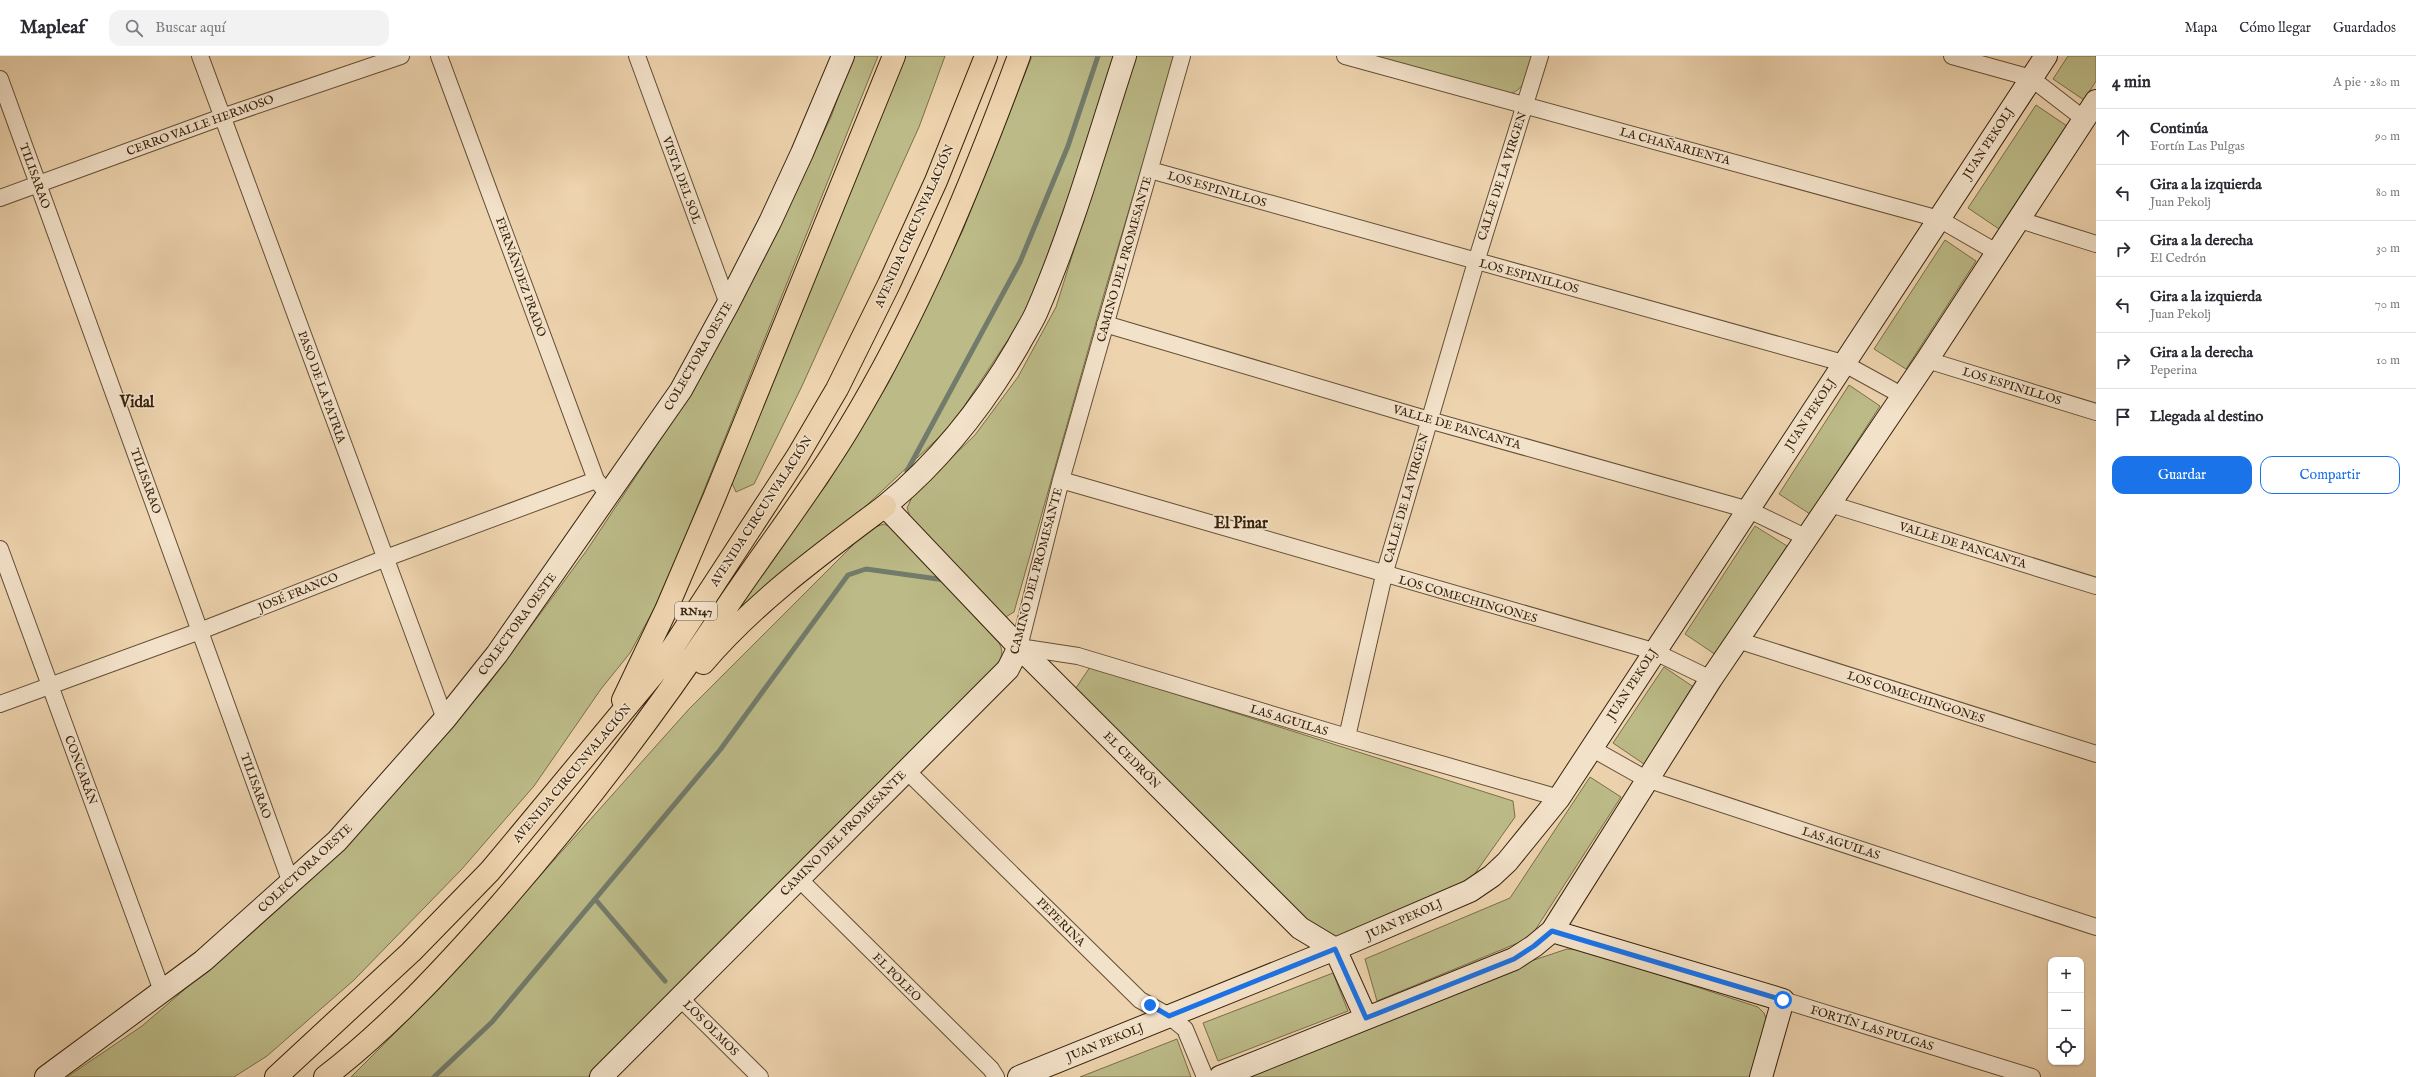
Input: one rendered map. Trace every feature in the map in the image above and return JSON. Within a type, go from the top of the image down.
[{"type":"highway","points":[[603,736],[666,610],[714,498],[894,56]]},
{"type":"highway","name":"AVENIDA CIRCUNVALACIÓN","points":[[276,1077],[411,952],[490,871],[662,664],[797,457],[837,389],[889,284],[930,194],[986,56]]},
{"type":"highway","name":"AVENIDA CIRCUNVALACIÓN","points":[[332,1073],[460,951],[539,860],[616,764],[816,481],[853,422],[898,339],[962,204],[1019,56]]},
{"type":"highway","points":[[616,764],[721,642],[753,611],[799,570],[885,506]]},
{"type":"highway","points":[[261,1077],[314,1043]]},
{"type":"street","name":"PASO DE LA PATRIA","points":[[200,56],[445,719]]},
{"type":"street","name":"CERRO VALLE HERMOSO","points":[[0,198],[222,117],[401,56]]},
{"type":"street","name":"FERNÁNDEZ PRADO","points":[[439,56],[603,487]]},
{"type":"street","name":"VISTA DEL SOL","points":[[636,56],[728,304]]},
{"type":"street","name":"COLECTORA OESTE","points":[[46,1077],[203,961],[337,841],[445,719],[497,654],[603,487],[681,390],[728,304],[802,153],[842,56]]},
{"type":"street","points":[[885,506],[908,487],[968,420],[1002,373],[1037,313],[1082,193],[1124,56]]},
{"type":"street","name":"CAMINO DEL PROMESANTE","points":[[601,1077],[679,997],[1008,669],[1019,647],[1060,480],[1182,56]]},
{"type":"street","name":"LA CHAÑARIENTA","points":[[1345,56],[1939,219],[1998,253]]},
{"type":"street","name":"CALLE DE LA VIRGEN","points":[[1347,737],[1384,575],[1476,262],[1540,56]]},
{"type":"street","points":[[1220,1077],[1514,959],[1534,946],[1552,931],[1646,779],[1711,679],[1805,537],[1830,504],[1927,360],[2020,220],[2090,110],[2031,78],[1952,56]]},
{"type":"street","name":"JUAN PEKOLJ","points":[[1019,1077],[1335,949],[1470,891],[1492,876],[1507,862],[1559,798],[1653,651],[1749,510],[1843,363],[2046,56]]},
{"type":"street","name":"TILISARAO","points":[[0,79],[291,883]]},
{"type":"street","name":"LOS ESPINILLOS","points":[[1150,170],[1843,363],[1903,396]]},
{"type":"street","points":[[2020,220],[2096,244]]},
{"type":"street","name":"VALLE DE PANCANTA","points":[[1105,324],[1429,420],[1749,510],[1805,537]]},
{"type":"street","name":"LOS ESPINILLOS","points":[[1927,360],[2096,412]]},
{"type":"street","name":"LOS COMECHINGONES","points":[[1060,480],[1384,575],[1653,651],[1711,679]]},
{"type":"street","name":"JOSÉ FRANCO","points":[[0,704],[200,631],[386,558],[603,487]]},
{"type":"street","name":"VALLE DE PANCANTA","points":[[1830,504],[2096,586]]},
{"type":"street","name":"EL CEDRÓN","points":[[885,506],[1019,647],[1300,928],[1335,949]]},
{"type":"street","name":"CONCARÁN","points":[[0,549],[162,991]]},
{"type":"street","name":"LOS COMECHINGONES","points":[[1737,640],[2096,754]]},
{"type":"street","name":"LAS AGUILAS","points":[[1019,647],[1078,656],[1347,737],[1559,798]]},
{"type":"street","name":"LAS AGUILAS","points":[[1591,748],[1646,779],[2096,927]]},
{"type":"street","name":"PEPERINA","points":[[906,770],[1140,1000],[1169,1016],[1185,1029],[1205,1077]]},
{"type":"street","name":"EL POLEO","points":[[798,878],[991,1069],[996,1077]]},
{"type":"street","name":"FORTÍN LAS PULGAS","points":[[1552,931],[1783,1000],[2032,1077]]},
{"type":"street","points":[[1335,949],[1366,1018]]},
{"type":"street","name":"LOS OLMOS","points":[[679,997],[760,1077]]},
{"type":"street","points":[[1761,1077],[1783,1000]]},
{"type":"shaded area","points":[[853,56],[878,56],[688,530],[655,607],[630,653],[601,689],[534,786],[461,870],[354,980],[267,1056],[234,1077],[67,1077],[142,1026],[227,953],[363,828],[487,686],[587,550],[682,407],[761,263],[831,117]]},
{"type":"shaded area","points":[[900,56],[945,56],[919,127],[802,386],[754,484],[736,492],[731,481]]},
{"type":"shaded area","points":[[1032,56],[1115,56],[1072,194],[1031,305],[951,426],[867,505],[789,566],[712,639],[827,484],[889,382],[963,230]]},
{"type":"shaded area","points":[[1135,56],[1175,56],[1106,287],[1014,612],[1004,618],[912,522],[907,508],[913,495],[975,435],[1018,377],[1056,307]]},
{"type":"shaded area","points":[[1374,56],[1533,56],[1523,84],[1520,88],[1510,94]]},
{"type":"shaded area","points":[[2068,56],[2096,56],[2096,81],[2084,100],[2053,79]]},
{"type":"shaded area","points":[[2036,105],[2067,126],[1999,229],[1968,208]]},
{"type":"shaded area","points":[[1945,240],[1976,261],[1906,369],[1874,349]]},
{"type":"shaded area","points":[[1849,385],[1880,406],[1810,514],[1779,494]]},
{"type":"shaded area","points":[[884,524],[892,528],[999,643],[1002,654],[996,666],[588,1077],[351,1077],[438,990],[689,709],[869,529]]},
{"type":"shaded area","points":[[1755,526],[1787,546],[1716,655],[1685,634]]},
{"type":"shaded area","points":[[1090,667],[1513,801],[1515,817],[1469,882],[1346,937],[1330,938],[1319,935],[1076,688]]},
{"type":"shaded area","points":[[1664,667],[1695,688],[1644,764],[1613,743]]},
{"type":"shaded area","points":[[1590,777],[1621,797],[1530,938],[1377,1001],[1365,959],[1510,898]]},
{"type":"shaded area","points":[[1567,949],[1583,950],[1758,1007],[1764,1013],[1768,1023],[1751,1077],[1243,1077],[1525,963]]},
{"type":"shaded area","points":[[1333,973],[1348,1011],[1218,1061],[1203,1023]]},
{"type":"shaded area","points":[[1177,1039],[1191,1077],[1080,1077]]},
{"type":"waterway","points":[[907,471],[1020,262],[1068,146],[1098,56]]},
{"type":"waterway","points":[[434,1077],[492,1022],[720,750],[848,575],[866,569],[945,580]]},
{"type":"waterway","points":[[595,899],[665,981]]},
{"type":"district","name":"Vidal","points":[[137,401]]},
{"type":"district","name":"El Pinar","points":[[1241,522]]},
{"type":"route","points":[[1150,1005],[1169,1016],[1335,949],[1347,972],[1366,1018],[1514,959],[1534,946],[1552,931],[1783,1000]]}]
